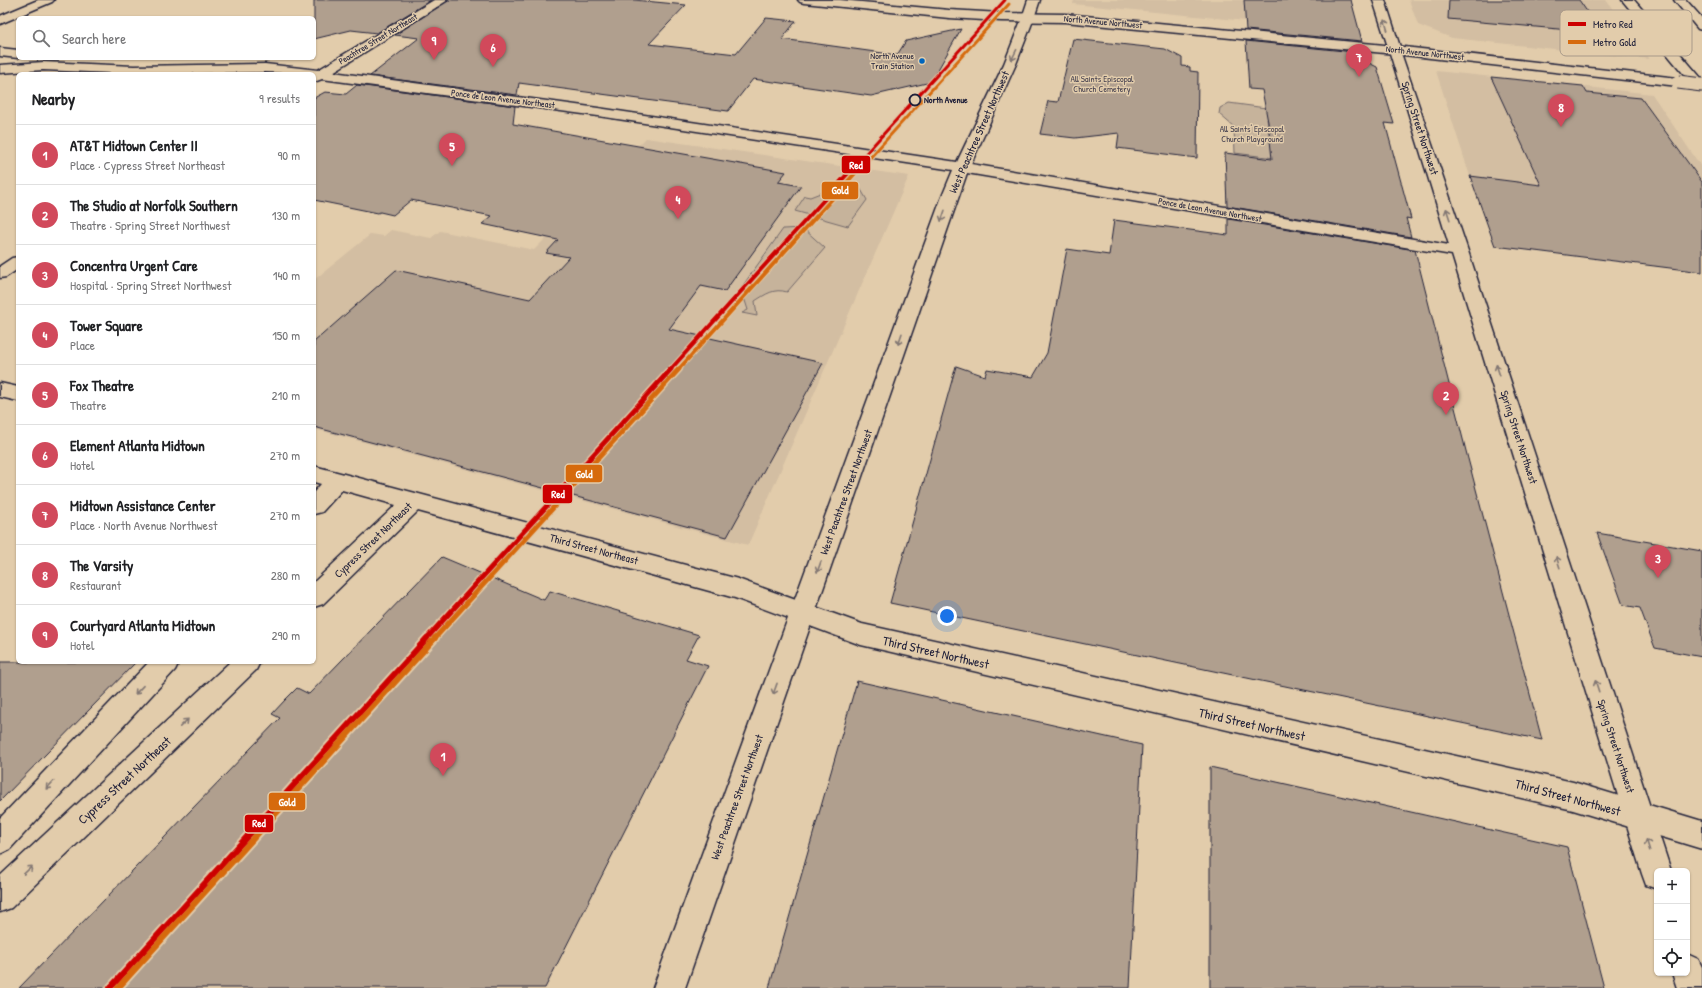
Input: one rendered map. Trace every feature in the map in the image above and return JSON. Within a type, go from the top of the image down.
[{"type":"main road","points":[[0,20],[48,0]]},
{"type":"main road","name":"Peachtree Street Northeast","points":[[317,76],[442,0]]},
{"type":"main road","name":"North Avenue Northwest","points":[[804,0],[949,14],[1028,18],[1065,18],[1395,50],[1702,86]]},
{"type":"main road","name":"West Peachtree Street Northwest","points":[[669,988],[961,167],[1019,45],[1034,0]]},
{"type":"main road","name":"Spring Street Northwest","points":[[1379,0],[1655,868]]},
{"type":"main road","points":[[1628,0],[1637,10]]},
{"type":"main road","points":[[1680,0],[1688,10]]},
{"type":"main road","points":[[1692,14],[1702,26]]},
{"type":"main road","points":[[0,52],[16,54]]},
{"type":"main road","points":[[1676,56],[1702,86]]},
{"type":"main road","name":"Ponce de Leon Avenue Northeast","points":[[32,60],[43,66]]},
{"type":"main road","name":"Ponce de Leon Avenue Northeast","points":[[0,69],[43,66],[134,70],[265,68],[291,72]]},
{"type":"main road","name":"Ponce de Leon Avenue Northeast","points":[[317,76],[598,112],[961,167]]},
{"type":"main road","name":"Ponce de Leon Avenue Northwest","points":[[961,167],[1419,246],[1460,251]]},
{"type":"main road","points":[[0,273],[16,263]]},
{"type":"main road","points":[[0,390],[16,394]]},
{"type":"main road","name":"Third Street Northeast","points":[[316,474],[738,589],[802,613]]},
{"type":"main road","points":[[316,504],[338,480]]},
{"type":"main road","name":"Cypress Street Northeast","points":[[316,595],[414,501]]},
{"type":"main road","name":"Third Street Northwest","points":[[802,613],[861,634],[1574,796],[1702,835]]},
{"type":"main road","points":[[0,839],[164,664]]},
{"type":"main road","name":"Cypress Street Northeast","points":[[0,897],[245,664]]},
{"type":"main road","points":[[1689,976],[1692,988]]},
{"type":"shaded area","points":[[1074,0],[1351,0],[1359,32],[1073,4]]},
{"type":"shaded area","points":[[1409,0],[1606,0],[1613,10],[1560,10],[1560,50],[1452,38],[1418,25]]},
{"type":"shaded area","points":[[1621,56],[1647,56],[1649,59]]},
{"type":"shaded area","points":[[1436,71],[1652,94],[1702,168],[1702,204],[1470,176]]},
{"type":"shaded area","points":[[646,138],[909,176],[748,545],[316,430],[316,278],[371,234],[384,236],[391,230],[431,238],[440,231],[534,250]]},
{"type":"green space","name":"All Saints' Episcopal Church Playground","points":[[1229,103],[1266,108],[1281,120],[1267,119],[1270,138],[1323,164],[1235,153],[1234,127],[1219,114],[1220,108]]},
{"type":"green space","points":[[841,185],[860,188],[867,200],[848,226],[795,211],[805,196],[810,197]]},
{"type":"green space","points":[[803,228],[825,248],[787,292],[774,291],[755,301],[757,316],[742,313],[748,310],[741,288],[783,229]]},
{"type":"building","points":[[314,0],[431,0],[377,33],[351,30],[316,39],[316,16],[314,16]]},
{"type":"building","points":[[449,0],[634,0],[686,5],[649,44],[736,54],[766,18],[796,21],[782,39],[897,55],[906,41],[961,29],[931,82],[871,96],[753,79],[728,111],[519,83],[517,95],[370,76],[419,38],[395,35]]},
{"type":"building","points":[[1244,0],[1351,0],[1362,41],[1246,30]]},
{"type":"building","points":[[1449,0],[1579,0],[1586,10],[1560,10],[1560,29],[1448,19]]},
{"type":"building","points":[[1073,39],[1165,49],[1182,58],[1182,66],[1190,67],[1190,71],[1198,72],[1197,158],[1117,148],[1119,133],[1075,138],[1040,134],[1048,101],[1058,102]]},
{"type":"building","points":[[1246,41],[1364,53],[1367,62],[1377,67],[1394,124],[1385,123],[1411,219],[1406,218],[1411,237],[1227,206],[1225,153],[1272,159],[1268,122],[1262,90],[1249,89]]},
{"type":"building","points":[[1491,77],[1583,86],[1587,93],[1641,98],[1702,182],[1702,272],[1495,246],[1470,176],[1541,185]]},
{"type":"building","points":[[357,85],[515,106],[513,124],[786,172],[778,182],[801,186],[725,291],[701,286],[669,329],[823,363],[727,537],[316,428],[316,340],[396,270],[530,299],[569,257],[546,253],[558,240],[482,224],[492,216],[411,200],[393,215],[316,200],[316,97],[325,92],[346,94]]},
{"type":"building","points":[[1228,219],[1415,250],[1542,740],[890,603],[956,366],[985,376],[987,369],[1033,377],[1047,353],[1067,249],[1109,255],[1114,220],[1228,235]]},
{"type":"building","points":[[1597,533],[1702,551],[1702,657],[1655,648],[1640,608],[1623,605]]},
{"type":"building","points":[[442,557],[544,600],[550,591],[699,635],[686,659],[708,666],[545,988],[19,988],[280,718],[272,714],[285,700],[297,688],[309,694]]},
{"type":"building","points":[[0,662],[16,662],[16,664],[134,664],[0,801]]},
{"type":"building","points":[[857,681],[1142,745],[1130,988],[769,988]]},
{"type":"building","points":[[1210,767],[1567,847],[1604,988],[1210,988]]},
{"type":"metro line","name":"Red","points":[[110,988],[1005,0]]},
{"type":"metro line","name":"Gold","points":[[118,988],[1009,4]]},
{"type":"place","name":"Courtyard Atlanta Midtown","points":[[434,60]]},
{"type":"place","name":"North Avenue Train Station","points":[[922,61]]},
{"type":"place","name":"Element Atlanta Midtown","points":[[493,67]]},
{"type":"place","name":"Midtown Assistance Center","points":[[1359,77]]},
{"type":"place","name":"North Avenue","points":[[915,100]]},
{"type":"place","name":"The Varsity","points":[[1561,127]]},
{"type":"place","name":"Fox Theatre","points":[[452,166]]},
{"type":"place","name":"Tower Square","points":[[678,219]]},
{"type":"place","name":"The Studio at Norfolk Southern","points":[[1446,415]]},
{"type":"place","name":"Concentra Urgent Care","points":[[1658,578]]},
{"type":"place","name":"AT&T Midtown Center II","points":[[443,776]]},
{"type":"park label","name":"All Saints Episcopal Church Cemetery","points":[[1102,84]]}]
